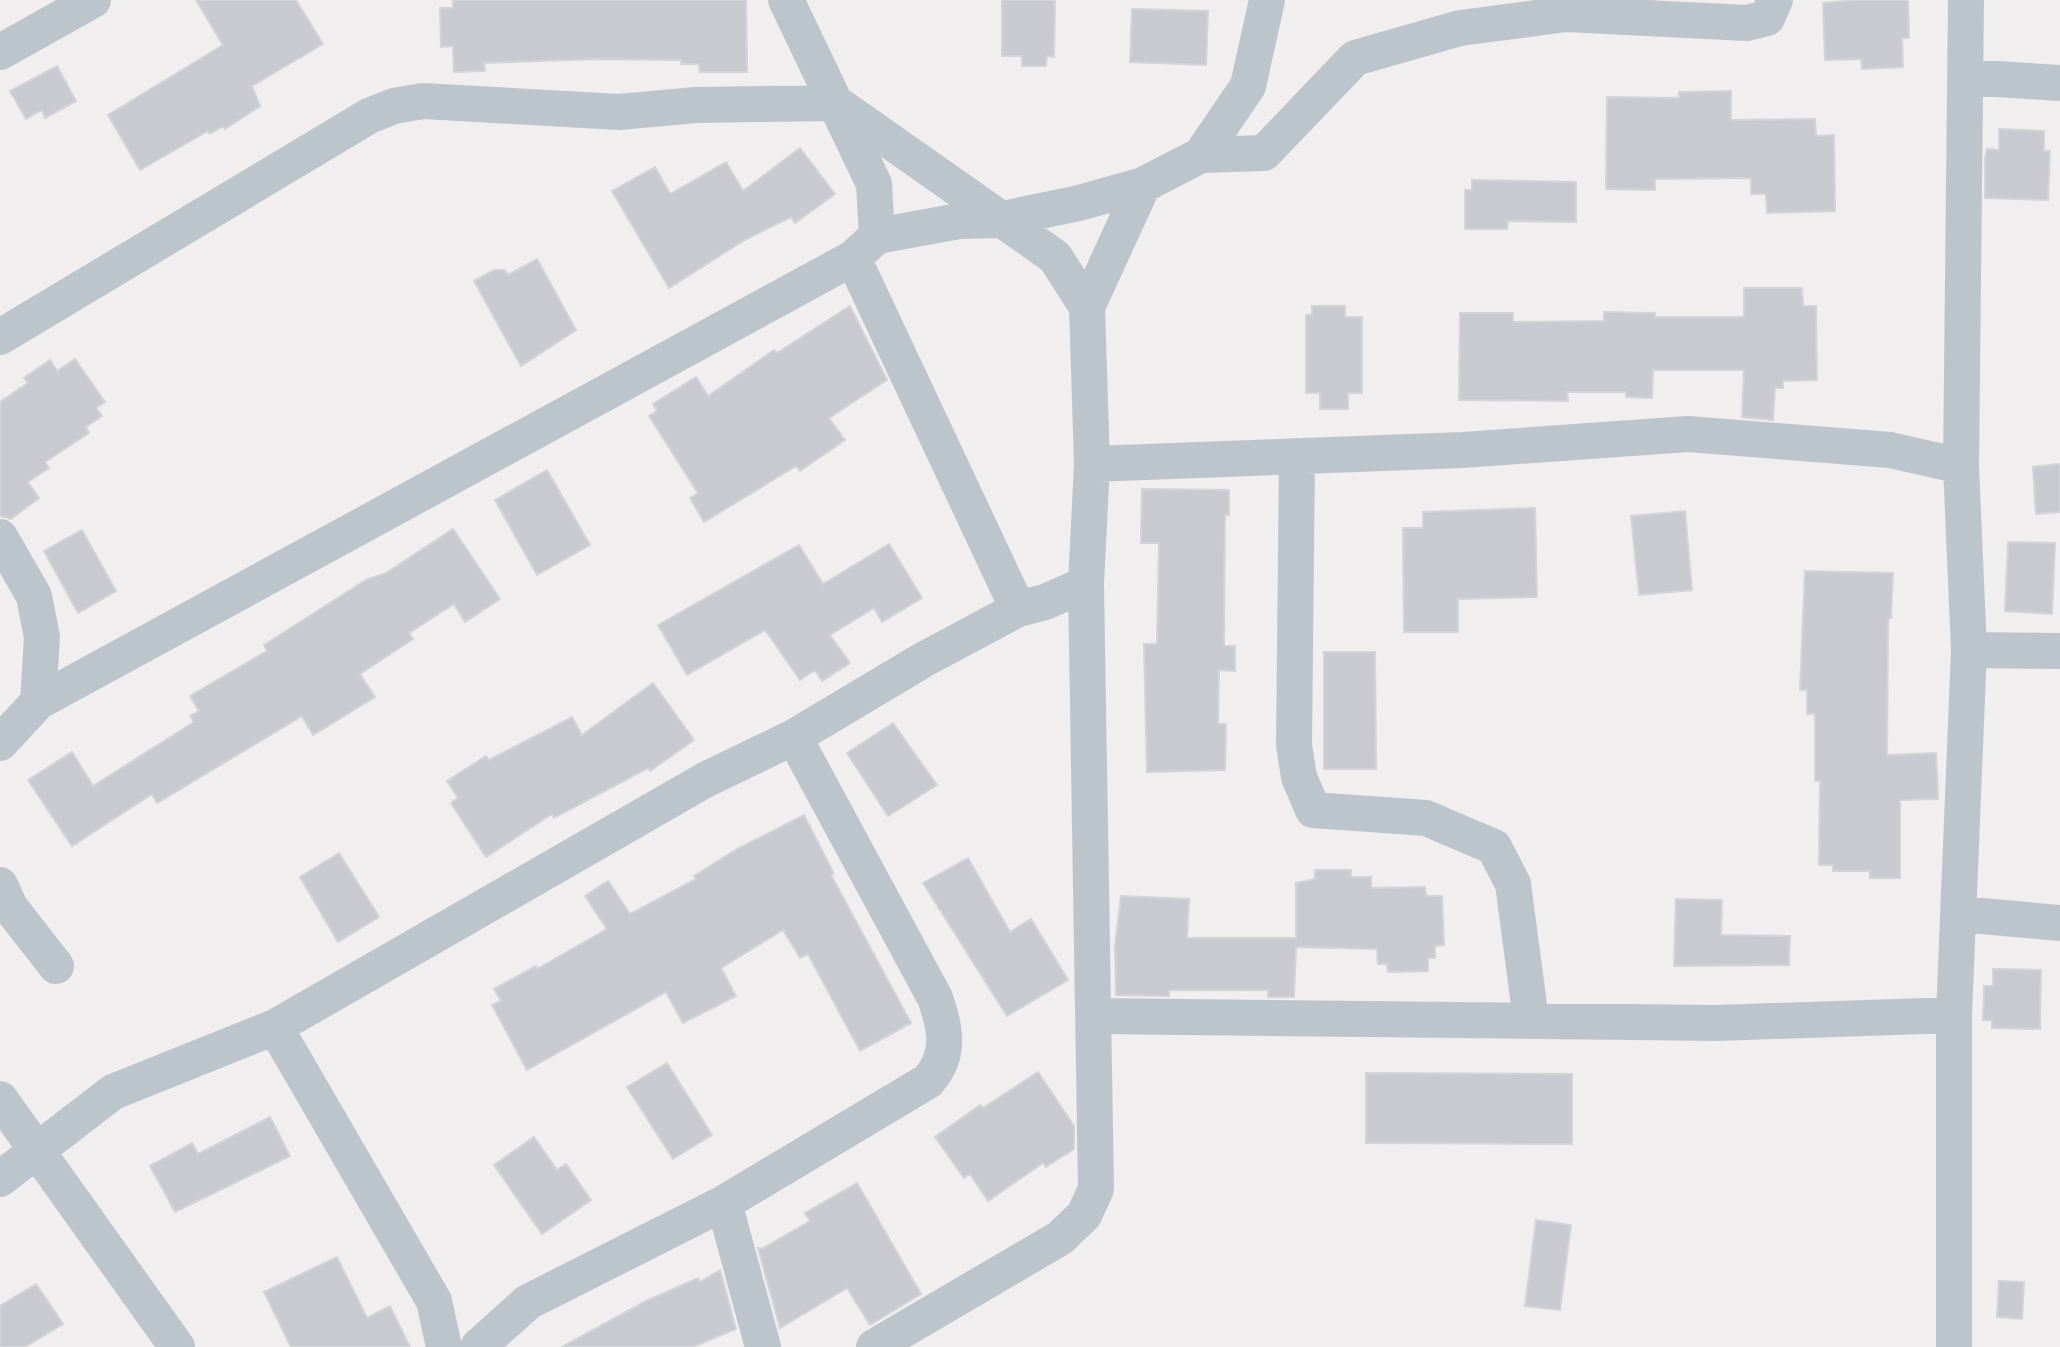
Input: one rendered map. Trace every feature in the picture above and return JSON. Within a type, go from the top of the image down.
[{"type":"street","points":[[0,52],[93,0]]},
{"type":"street","points":[[786,0],[874,184],[865,247],[1018,609]]},
{"type":"street","points":[[1201,155],[1248,86],[1267,0]]},
{"type":"street","points":[[0,743],[38,702],[865,247],[959,221],[998,220],[1079,203],[1143,185],[1201,155],[1264,153],[1355,58],[1460,28],[1566,14],[1747,23],[1767,18],[1775,0]]},
{"type":"street","points":[[1954,1347],[1954,1015],[1969,650],[1961,466],[1966,0]]},
{"type":"street","points":[[1966,77],[2060,83]]},
{"type":"street","points":[[0,337],[369,116],[394,106],[423,101],[619,112],[696,105],[836,103],[998,220],[1055,257],[1087,307]]},
{"type":"street","points":[[874,1347],[1060,1238],[1084,1215],[1096,1189],[1086,584],[1092,464],[1087,307],[1143,185]]},
{"type":"street","points":[[1092,464],[1463,450],[1688,434],[1890,450],[1961,466]]},
{"type":"street","points":[[1297,456],[1294,745],[1299,777],[1308,799],[1313,810],[1426,818],[1494,847],[1513,884],[1531,1020]]},
{"type":"street","points":[[0,537],[34,596],[42,637],[38,702]]},
{"type":"street","points":[[0,1179],[113,1092],[275,1027],[705,780],[794,737],[1018,609],[1045,602],[1086,584]]},
{"type":"street","points":[[1969,650],[2060,651]]},
{"type":"street","points":[[478,1347],[528,1302],[724,1203],[928,1081],[939,1068],[944,1053],[944,1026],[935,998],[794,737]]},
{"type":"street","points":[[0,885],[10,907],[56,966]]},
{"type":"street","points":[[1959,914],[2060,923]]},
{"type":"street","points":[[1094,1016],[1252,1021],[1716,1023],[1954,1015]]},
{"type":"street","points":[[275,1027],[434,1301],[444,1347]]},
{"type":"street","points":[[0,1099],[177,1347]]},
{"type":"street","points":[[724,1203],[763,1347]]},
{"type":"building","points":[[196,0],[296,0],[323,44],[252,86],[260,106],[225,129],[223,126],[210,134],[208,131],[140,170],[108,115],[223,45]]},
{"type":"building","points":[[453,0],[746,0],[747,72],[700,72],[699,64],[681,64],[681,60],[594,59],[484,63],[485,71],[454,72],[453,46],[441,47],[440,8],[453,8]]},
{"type":"building","points":[[1002,0],[1055,0],[1054,57],[1047,56],[1046,66],[1022,66],[1022,56],[1002,56]]},
{"type":"building","points":[[1908,0],[1909,38],[1902,38],[1903,67],[1862,69],[1861,59],[1825,60],[1823,3]]},
{"type":"building","points":[[1132,9],[1208,11],[1206,65],[1130,62]]},
{"type":"building","points":[[57,66],[76,101],[45,118],[42,110],[26,119],[10,91]]},
{"type":"building","points":[[1731,91],[1731,120],[1815,119],[1816,136],[1834,135],[1835,211],[1767,213],[1766,194],[1751,194],[1751,178],[1655,179],[1655,190],[1606,189],[1607,97],[1679,98],[1679,92]]},
{"type":"building","points":[[1999,129],[2044,131],[2044,151],[2050,151],[2048,200],[1985,198],[1985,158],[1987,149],[1999,150]]},
{"type":"building","points":[[800,148],[835,194],[795,223],[791,217],[743,241],[669,288],[612,191],[655,167],[670,194],[726,162],[743,191]]},
{"type":"building","points":[[1472,180],[1576,182],[1576,222],[1508,221],[1507,229],[1465,229],[1465,190],[1472,190]]},
{"type":"building","points":[[537,259],[576,330],[521,366],[474,281],[494,270],[505,270],[508,275]]},
{"type":"building","points":[[1744,288],[1802,288],[1803,306],[1816,306],[1817,380],[1783,381],[1783,388],[1775,388],[1773,420],[1742,417],[1744,370],[1653,370],[1652,398],[1626,397],[1626,392],[1567,392],[1568,401],[1459,400],[1460,313],[1513,313],[1513,322],[1604,321],[1604,312],[1655,313],[1655,317],[1744,317]]},
{"type":"building","points":[[850,306],[887,380],[829,418],[845,440],[800,471],[796,466],[704,522],[690,498],[698,493],[649,416],[657,411],[653,404],[696,377],[708,396],[774,350],[777,353]]},
{"type":"building","points":[[1312,306],[1345,306],[1345,317],[1362,317],[1362,393],[1348,393],[1348,409],[1320,409],[1320,393],[1306,393],[1306,315],[1312,315]]},
{"type":"building","points":[[75,359],[105,402],[96,408],[102,416],[86,427],[89,433],[45,462],[49,468],[28,482],[39,498],[11,519],[0,516],[0,402],[28,383],[24,378],[50,360],[57,371]]},
{"type":"building","points":[[2060,464],[2060,512],[2036,514],[2033,467]]},
{"type":"building","points":[[547,470],[590,545],[537,575],[495,500]]},
{"type":"building","points":[[1142,489],[1229,490],[1229,515],[1225,515],[1224,646],[1235,646],[1235,671],[1219,670],[1218,724],[1226,724],[1225,770],[1147,772],[1144,644],[1157,644],[1159,543],[1141,543]]},
{"type":"building","points":[[1535,508],[1537,597],[1458,599],[1458,632],[1404,632],[1403,528],[1423,528],[1423,512]]},
{"type":"building","points":[[1685,511],[1692,590],[1639,595],[1631,516]]},
{"type":"building","points":[[453,529],[500,599],[465,622],[454,604],[409,633],[413,639],[360,674],[375,697],[313,735],[302,716],[157,803],[152,794],[72,846],[28,780],[72,752],[93,786],[194,722],[190,716],[199,711],[190,696],[267,651],[264,645],[366,580],[386,573]]},
{"type":"building","points":[[82,530],[116,591],[78,613],[44,551]]},
{"type":"building","points":[[2008,542],[2055,543],[2052,614],[2005,611]]},
{"type":"building","points":[[889,544],[922,598],[882,622],[874,608],[830,635],[850,663],[822,681],[815,670],[800,680],[765,630],[687,675],[658,625],[799,545],[823,584]]},
{"type":"building","points":[[1805,571],[1893,573],[1891,618],[1888,618],[1887,755],[1936,753],[1938,799],[1900,800],[1900,878],[1870,878],[1870,871],[1833,871],[1833,865],[1819,865],[1820,781],[1815,781],[1815,714],[1807,714],[1807,690],[1800,690]]},
{"type":"building","points":[[1324,652],[1375,652],[1376,769],[1324,769]]},
{"type":"building","points":[[653,683],[694,740],[650,771],[648,768],[554,818],[552,814],[486,857],[451,803],[458,798],[447,781],[486,756],[489,760],[572,717],[582,735]]},
{"type":"building","points":[[893,723],[937,785],[888,816],[847,753]]},
{"type":"building","points":[[804,815],[834,874],[831,875],[911,1023],[860,1051],[808,954],[800,958],[783,930],[721,968],[736,996],[683,1023],[666,992],[527,1070],[492,1005],[501,1001],[494,989],[536,966],[537,969],[607,929],[585,896],[608,881],[630,914],[696,879],[694,876],[737,849]]},
{"type":"building","points":[[339,853],[379,917],[338,942],[300,877]]},
{"type":"building","points":[[968,858],[1010,932],[1031,919],[1068,980],[1007,1016],[923,883]]},
{"type":"building","points":[[1315,870],[1351,870],[1351,877],[1371,877],[1371,888],[1425,887],[1426,896],[1442,896],[1444,945],[1435,946],[1435,958],[1428,958],[1428,971],[1388,972],[1387,964],[1378,964],[1377,949],[1296,947],[1294,997],[1268,997],[1268,990],[1169,990],[1169,996],[1116,995],[1115,946],[1121,896],[1189,899],[1187,938],[1296,938],[1296,883],[1315,879]]},
{"type":"building","points":[[1676,899],[1722,900],[1721,935],[1790,936],[1789,965],[1674,966]]},
{"type":"building","points":[[1993,969],[2041,970],[2040,1029],[1992,1028],[1992,1020],[1983,1020],[1984,986],[1993,986]]},
{"type":"building","points":[[667,1063],[712,1135],[673,1159],[627,1087]]},
{"type":"building","points":[[1038,1072],[1074,1126],[1074,1149],[1046,1167],[1043,1163],[988,1201],[970,1174],[964,1178],[935,1137],[980,1105],[983,1108]]},
{"type":"building","points":[[1366,1073],[1572,1074],[1572,1144],[1366,1143]]},
{"type":"building","points":[[270,1117],[290,1156],[175,1212],[150,1166],[192,1143],[198,1154]]},
{"type":"building","points":[[534,1137],[557,1170],[566,1164],[591,1200],[542,1234],[494,1165]]},
{"type":"building","points":[[857,1183],[921,1294],[870,1325],[847,1288],[780,1328],[758,1248],[762,1249],[810,1221],[805,1213]]},
{"type":"building","points":[[1536,1220],[1571,1225],[1560,1310],[1525,1306]]},
{"type":"building","points":[[337,1257],[367,1318],[390,1306],[410,1347],[291,1347],[264,1292]]},
{"type":"building","points":[[720,1270],[736,1329],[693,1347],[562,1347],[646,1301],[698,1278],[700,1282]]},
{"type":"building","points":[[1999,1281],[2024,1282],[2022,1319],[1997,1317]]},
{"type":"building","points":[[36,1284],[63,1324],[25,1347],[0,1347],[0,1306]]}]
